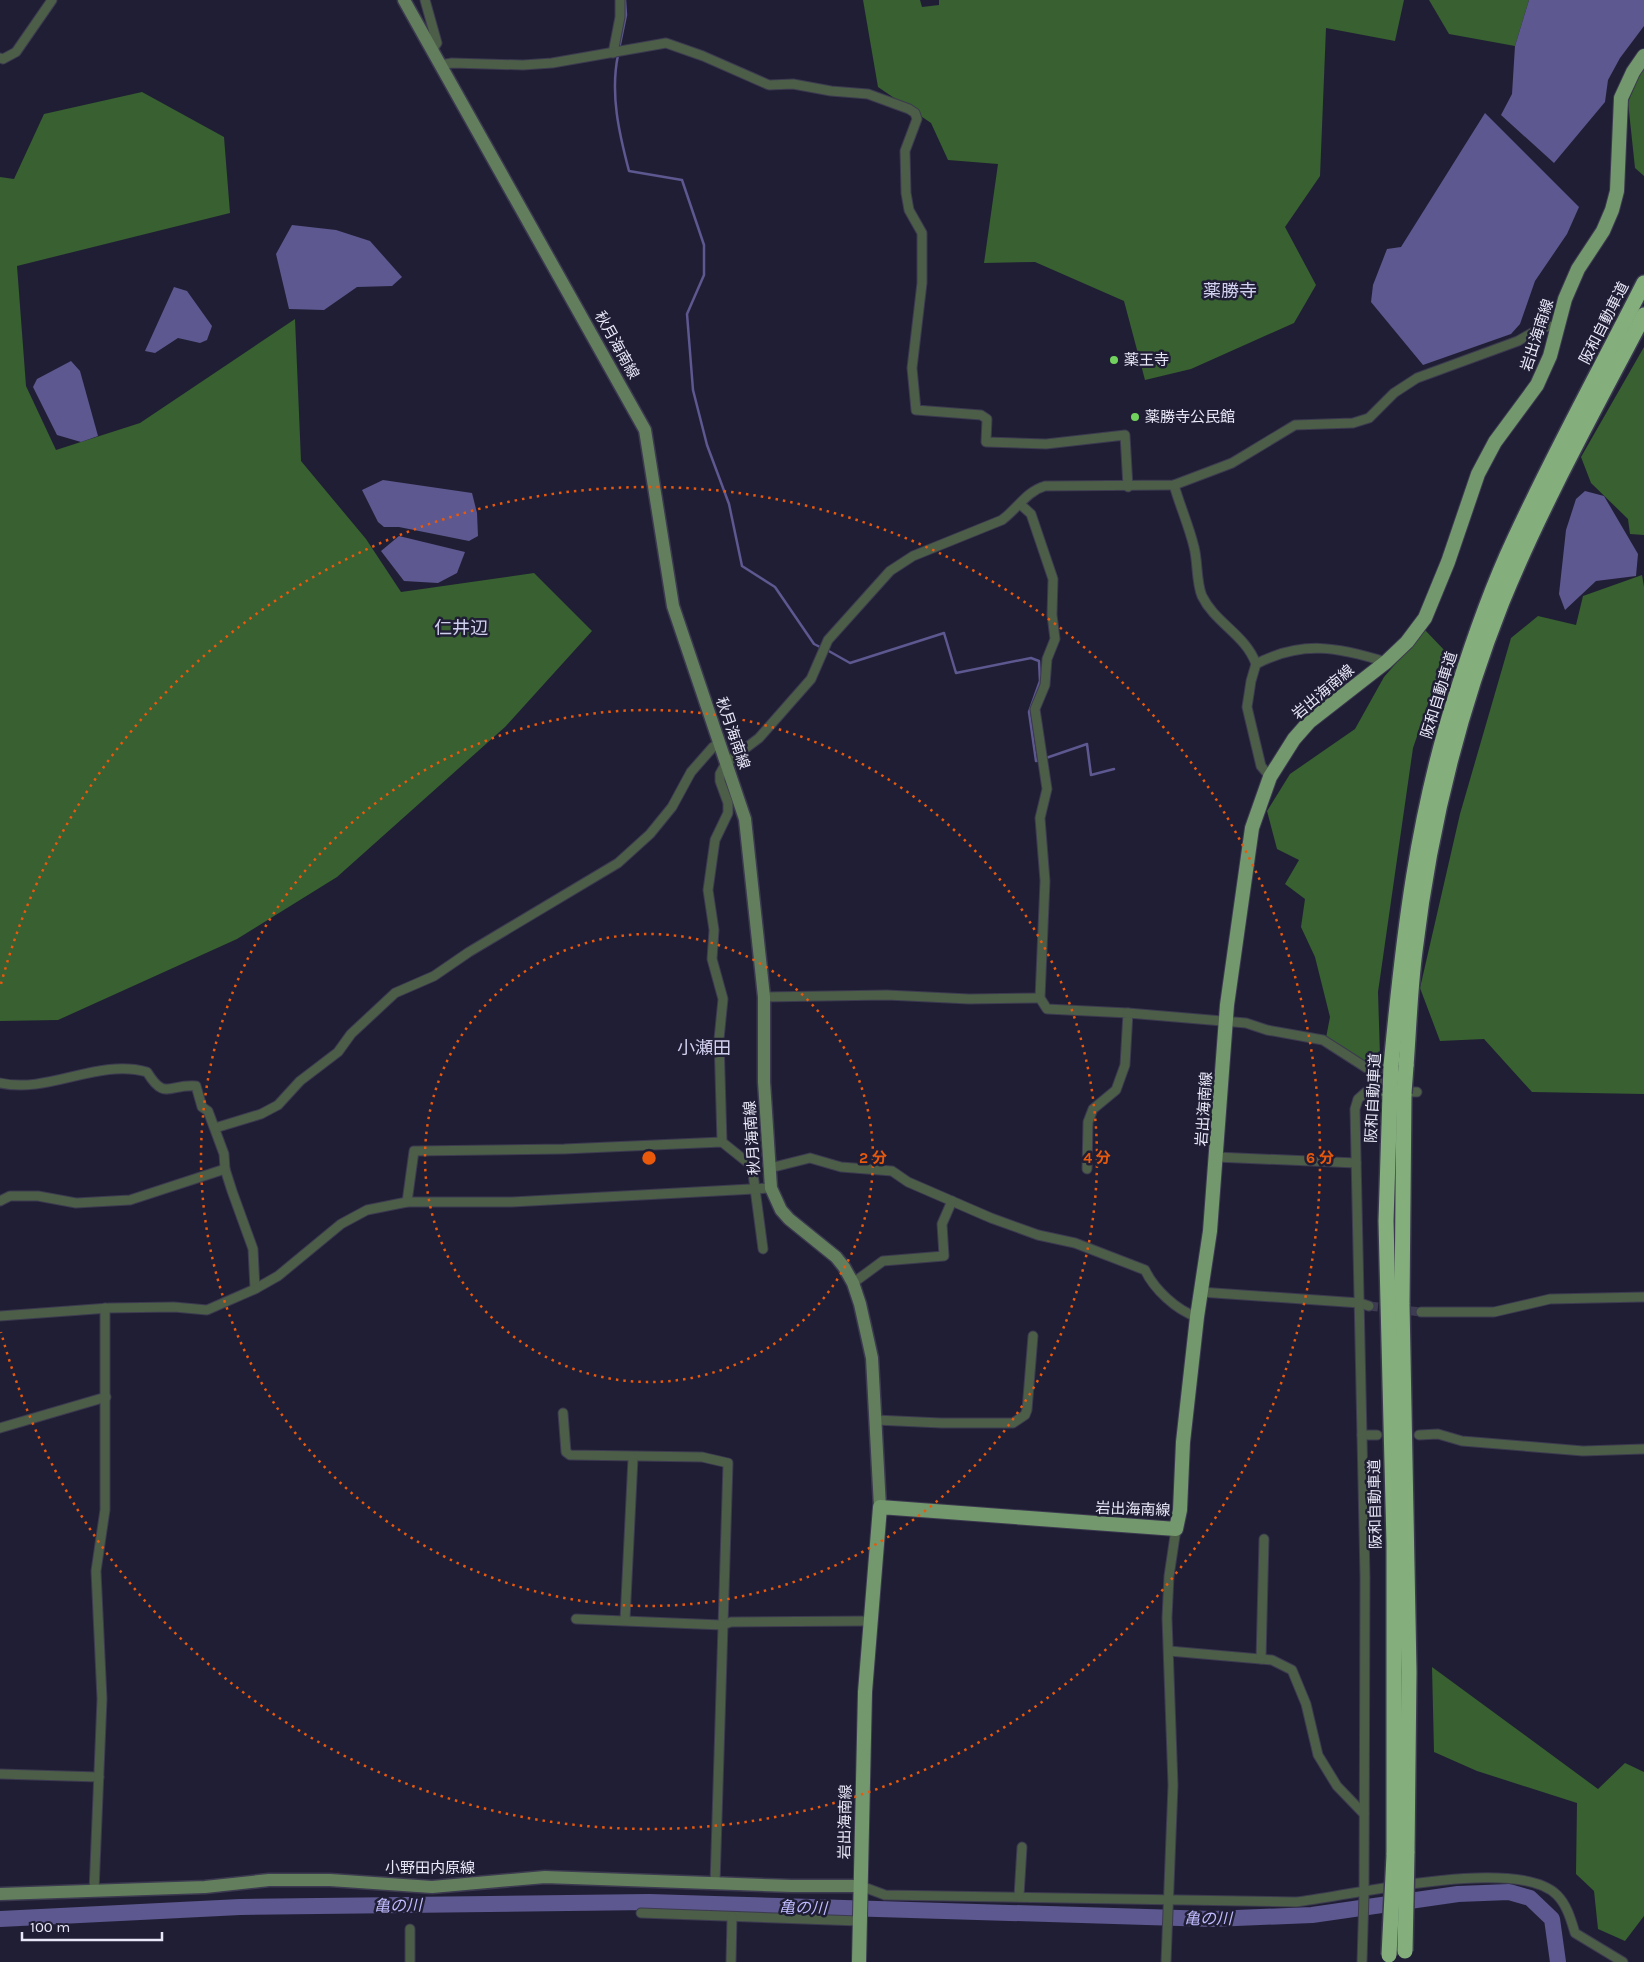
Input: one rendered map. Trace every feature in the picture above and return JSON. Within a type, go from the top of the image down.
[{"type":"highway","name":"阪和自動車道","points":[[1389,1958],[1400,1854],[1409,1672],[1398,1093],[1404,935],[1413,872],[1433,778],[1456,694],[1478,630],[1513,541],[1644,282]]},
{"type":"highway","name":"阪和自動車道","points":[[1399,1066],[1429,865],[1446,781],[1468,699],[1502,602],[1569,460],[1644,315]]},
{"type":"highway","name":"阪和自動車道","points":[[1400,1854],[1405,1956]]},
{"type":"main road","name":"秋月海南線","points":[[404,0],[645,430],[673,606],[745,820],[764,997],[764,1082],[771,1188],[778,1204],[789,1219],[836,1257],[853,1283],[867,1327],[872,1358],[880,1507]]},
{"type":"main road","name":"岩出海南線","points":[[858,1962],[863,1726],[869,1621],[880,1507],[1176,1530],[1180,1510],[1183,1442],[1197,1317],[1210,1231],[1226,1020],[1238,920],[1252,828],[1270,778],[1294,739],[1310,722],[1386,662],[1407,642],[1425,618],[1448,562],[1478,474],[1495,442],[1538,385],[1550,356],[1565,299],[1578,269],[1603,231],[1612,210],[1617,192],[1621,98],[1633,72],[1644,56]]},
{"type":"main road","name":"小野田内原線","points":[[0,1894],[205,1887],[278,1880],[330,1880],[432,1887],[545,1877],[586,1877],[860,1891]]},
{"type":"street","points":[[0,58],[3,59],[16,52],[52,0]]},
{"type":"street","points":[[425,0],[437,43],[432,50]]},
{"type":"street","points":[[613,53],[620,17],[620,0]]},
{"type":"street","points":[[440,65],[452,63],[523,65],[613,53],[666,43],[675,45],[769,85],[793,84],[831,91],[868,94],[909,109],[915,113],[917,119],[905,151],[906,194],[909,210],[922,233],[922,283],[912,368],[916,410],[981,414],[987,419],[986,442],[1046,444],[1125,435],[1128,487]]},
{"type":"street","points":[[722,1142],[719,1039],[723,1000],[712,959],[714,930],[708,890],[715,840],[728,813],[728,803],[720,781],[720,774],[726,763],[759,738],[811,679],[828,640],[890,571],[913,556],[1002,520],[1034,489],[1044,486],[1174,486],[1232,463],[1295,425],[1354,423],[1368,418],[1394,393],[1417,378],[1518,341],[1542,327],[1558,326]]},
{"type":"street","points":[[1174,486],[1194,547],[1201,594],[1210,608],[1241,638],[1252,652],[1256,664],[1247,706],[1261,766],[1270,778]]},
{"type":"street","points":[[1020,504],[1031,514],[1053,580],[1052,615],[1055,639],[1047,659],[1045,685],[1035,709],[1047,789],[1040,818],[1045,881],[1040,998],[1047,1009],[1226,1020],[1323,1040],[1376,1074],[1398,1093]]},
{"type":"street","points":[[1256,664],[1291,649],[1334,649],[1386,662]]},
{"type":"street","points":[[215,1128],[261,1114],[278,1105],[300,1081],[338,1052],[352,1034],[394,993],[434,976],[469,952],[618,863],[650,834],[672,807],[691,772],[713,747],[720,744]]},
{"type":"street","points":[[764,997],[887,995],[969,1000],[1040,998]]},
{"type":"street","points":[[1088,1169],[1088,1122],[1093,1109],[1116,1090],[1125,1065],[1128,1013]]},
{"type":"street","points":[[0,1083],[9,1085],[43,1084],[68,1076],[135,1068],[147,1072],[156,1087],[162,1090],[196,1086],[202,1106],[208,1111],[215,1128],[224,1154],[225,1169],[253,1249],[255,1289]]},
{"type":"street","points":[[1362,1962],[1364,1916],[1365,1577],[1358,1311],[1364,1304],[1356,1162],[1356,1104],[1358,1099],[1367,1091],[1398,1093]]},
{"type":"street","points":[[407,1202],[414,1151],[564,1149],[722,1142],[752,1166],[763,1249]]},
{"type":"street","points":[[1216,1157],[1356,1162]]},
{"type":"street","points":[[770,1168],[810,1158],[841,1167],[892,1171],[908,1182],[1038,1235],[1075,1243],[1145,1270],[1150,1282],[1190,1315],[1197,1317]]},
{"type":"street","points":[[0,1201],[10,1196],[38,1196],[76,1202],[130,1200],[225,1169]]},
{"type":"street","points":[[0,1316],[105,1308],[174,1307],[206,1310],[255,1289],[278,1276],[341,1224],[367,1210],[407,1202],[512,1202],[771,1188]]},
{"type":"street","points":[[853,1283],[883,1261],[944,1256],[942,1224],[952,1201]]},
{"type":"street","points":[[1200,1292],[1364,1304]]},
{"type":"street","points":[[1421,1312],[1494,1312],[1550,1299],[1644,1297]]},
{"type":"street","points":[[94,1891],[102,1699],[96,1571],[105,1510],[105,1308]]},
{"type":"street","points":[[876,1420],[941,1423],[1012,1423],[1025,1415],[1027,1410],[1033,1336]]},
{"type":"street","points":[[0,1428],[106,1397]]},
{"type":"street","points":[[563,1413],[566,1452],[570,1455],[632,1458],[702,1457],[728,1463],[715,1884]]},
{"type":"street","points":[[1419,1435],[1438,1434],[1462,1442],[1583,1451],[1644,1450]]},
{"type":"street","points":[[1362,1435],[1377,1435]]},
{"type":"street","points":[[625,1620],[632,1458]]},
{"type":"street","points":[[1166,1962],[1167,1898],[1173,1785],[1170,1651],[1167,1618],[1168,1585],[1176,1530]]},
{"type":"street","points":[[1261,1660],[1264,1539]]},
{"type":"street","points":[[576,1619],[722,1624],[731,1622],[869,1621]]},
{"type":"street","points":[[1170,1651],[1272,1660],[1292,1670],[1306,1704],[1318,1756],[1337,1786],[1364,1814]]},
{"type":"street","points":[[0,1774],[99,1777]]},
{"type":"street","points":[[1019,1896],[1022,1848]]},
{"type":"street","points":[[860,1891],[885,1895],[1167,1898],[1296,1902],[1364,1892],[1382,1887],[1490,1877],[1515,1878],[1540,1884],[1557,1895],[1570,1915],[1575,1932],[1623,1962]]},
{"type":"street","points":[[641,1913],[859,1919]]},
{"type":"street","points":[[732,1917],[732,1962]]},
{"type":"street","points":[[410,1929],[410,1962]]},
{"type":"green space","points":[[863,0],[920,0],[922,7],[939,5],[939,0],[1404,0],[1395,41],[1326,28],[1320,176],[1285,227],[1316,285],[1294,323],[1191,369],[1145,380],[1124,301],[1035,262],[984,263],[998,164],[948,160],[931,123],[878,87]]},
{"type":"green space","points":[[1429,0],[1529,0],[1515,46],[1449,34]]},
{"type":"green space","points":[[1644,65],[1644,176],[1635,168],[1628,102]]},
{"type":"green space","points":[[142,92],[224,137],[230,213],[17,266],[26,386],[56,450],[140,423],[295,319],[301,461],[366,539],[401,592],[534,573],[592,631],[505,727],[337,877],[237,939],[58,1020],[0,1021],[0,177],[14,179],[44,114]]},
{"type":"green space","points":[[1644,347],[1644,535],[1630,534],[1628,519],[1591,483],[1581,457]]},
{"type":"green space","points":[[1642,575],[1644,587],[1644,1094],[1532,1092],[1484,1039],[1440,1041],[1420,988],[1460,814],[1511,638],[1538,616],[1576,625],[1583,596]]},
{"type":"green space","points":[[1425,630],[1446,652],[1413,748],[1378,992],[1380,1056],[1358,1064],[1325,1043],[1330,1017],[1315,957],[1301,927],[1305,899],[1285,884],[1299,860],[1277,849],[1267,811],[1290,774],[1355,729],[1384,677]]},
{"type":"green space","points":[[1432,1667],[1598,1789],[1625,1763],[1644,1772],[1644,1916],[1625,1941],[1598,1929],[1594,1891],[1576,1874],[1577,1803],[1477,1771],[1434,1752]]},
{"type":"shaded area","points":[[1529,0],[1644,0],[1644,26],[1620,58],[1608,80],[1605,102],[1554,163],[1501,115],[1512,94],[1515,46]]},
{"type":"shaded area","points":[[1485,113],[1579,207],[1567,234],[1535,281],[1520,324],[1511,334],[1423,365],[1371,302],[1373,285],[1387,249],[1401,247]]},
{"type":"shaded area","points":[[292,225],[336,230],[370,241],[402,277],[392,286],[357,287],[324,310],[289,309],[276,254]]},
{"type":"shaded area","points":[[174,287],[187,291],[212,326],[207,340],[200,343],[178,338],[155,353],[145,351]]},
{"type":"shaded area","points":[[71,361],[80,371],[98,436],[81,442],[57,435],[33,387],[37,379]]},
{"type":"shaded area","points":[[383,480],[472,493],[477,513],[478,536],[469,541],[399,527],[384,527],[378,522],[362,490]]},
{"type":"shaded area","points":[[1585,491],[1604,496],[1638,554],[1636,576],[1596,581],[1565,610],[1559,594],[1566,530],[1576,499]]},
{"type":"shaded area","points":[[399,536],[465,552],[457,573],[438,583],[404,581],[381,551]]},
{"type":"waterway","points":[[619,49],[626,15],[625,0]]},
{"type":"waterway","points":[[618,55],[615,99],[619,128],[629,171],[682,180],[704,245],[704,275],[687,314],[693,390],[707,445],[729,504],[742,566],[775,587],[814,644],[822,648]]},
{"type":"waterway","points":[[827,650],[850,663],[944,633],[956,673],[1031,658],[1039,661],[1040,681],[1029,712],[1036,761],[1040,760]]},
{"type":"waterway","points":[[1046,758],[1087,744],[1091,775],[1114,769]]},
{"type":"waterway","name":"亀の川","points":[[0,1919],[240,1907],[649,1902],[1212,1919],[1312,1915],[1458,1894],[1509,1892],[1530,1898],[1552,1919],[1558,1962]]},
{"type":"tunnel","points":[[1369,1306],[1421,1312]]},
{"type":"place","name":"薬王寺","points":[[1114,360]]},
{"type":"place","name":"薬勝寺公民館","points":[[1135,417]]},
{"type":"district","name":"薬勝寺","points":[[1230,291]]},
{"type":"district","name":"仁井辺","points":[[461,628]]},
{"type":"district","name":"小瀬田","points":[[704,1048]]}]
